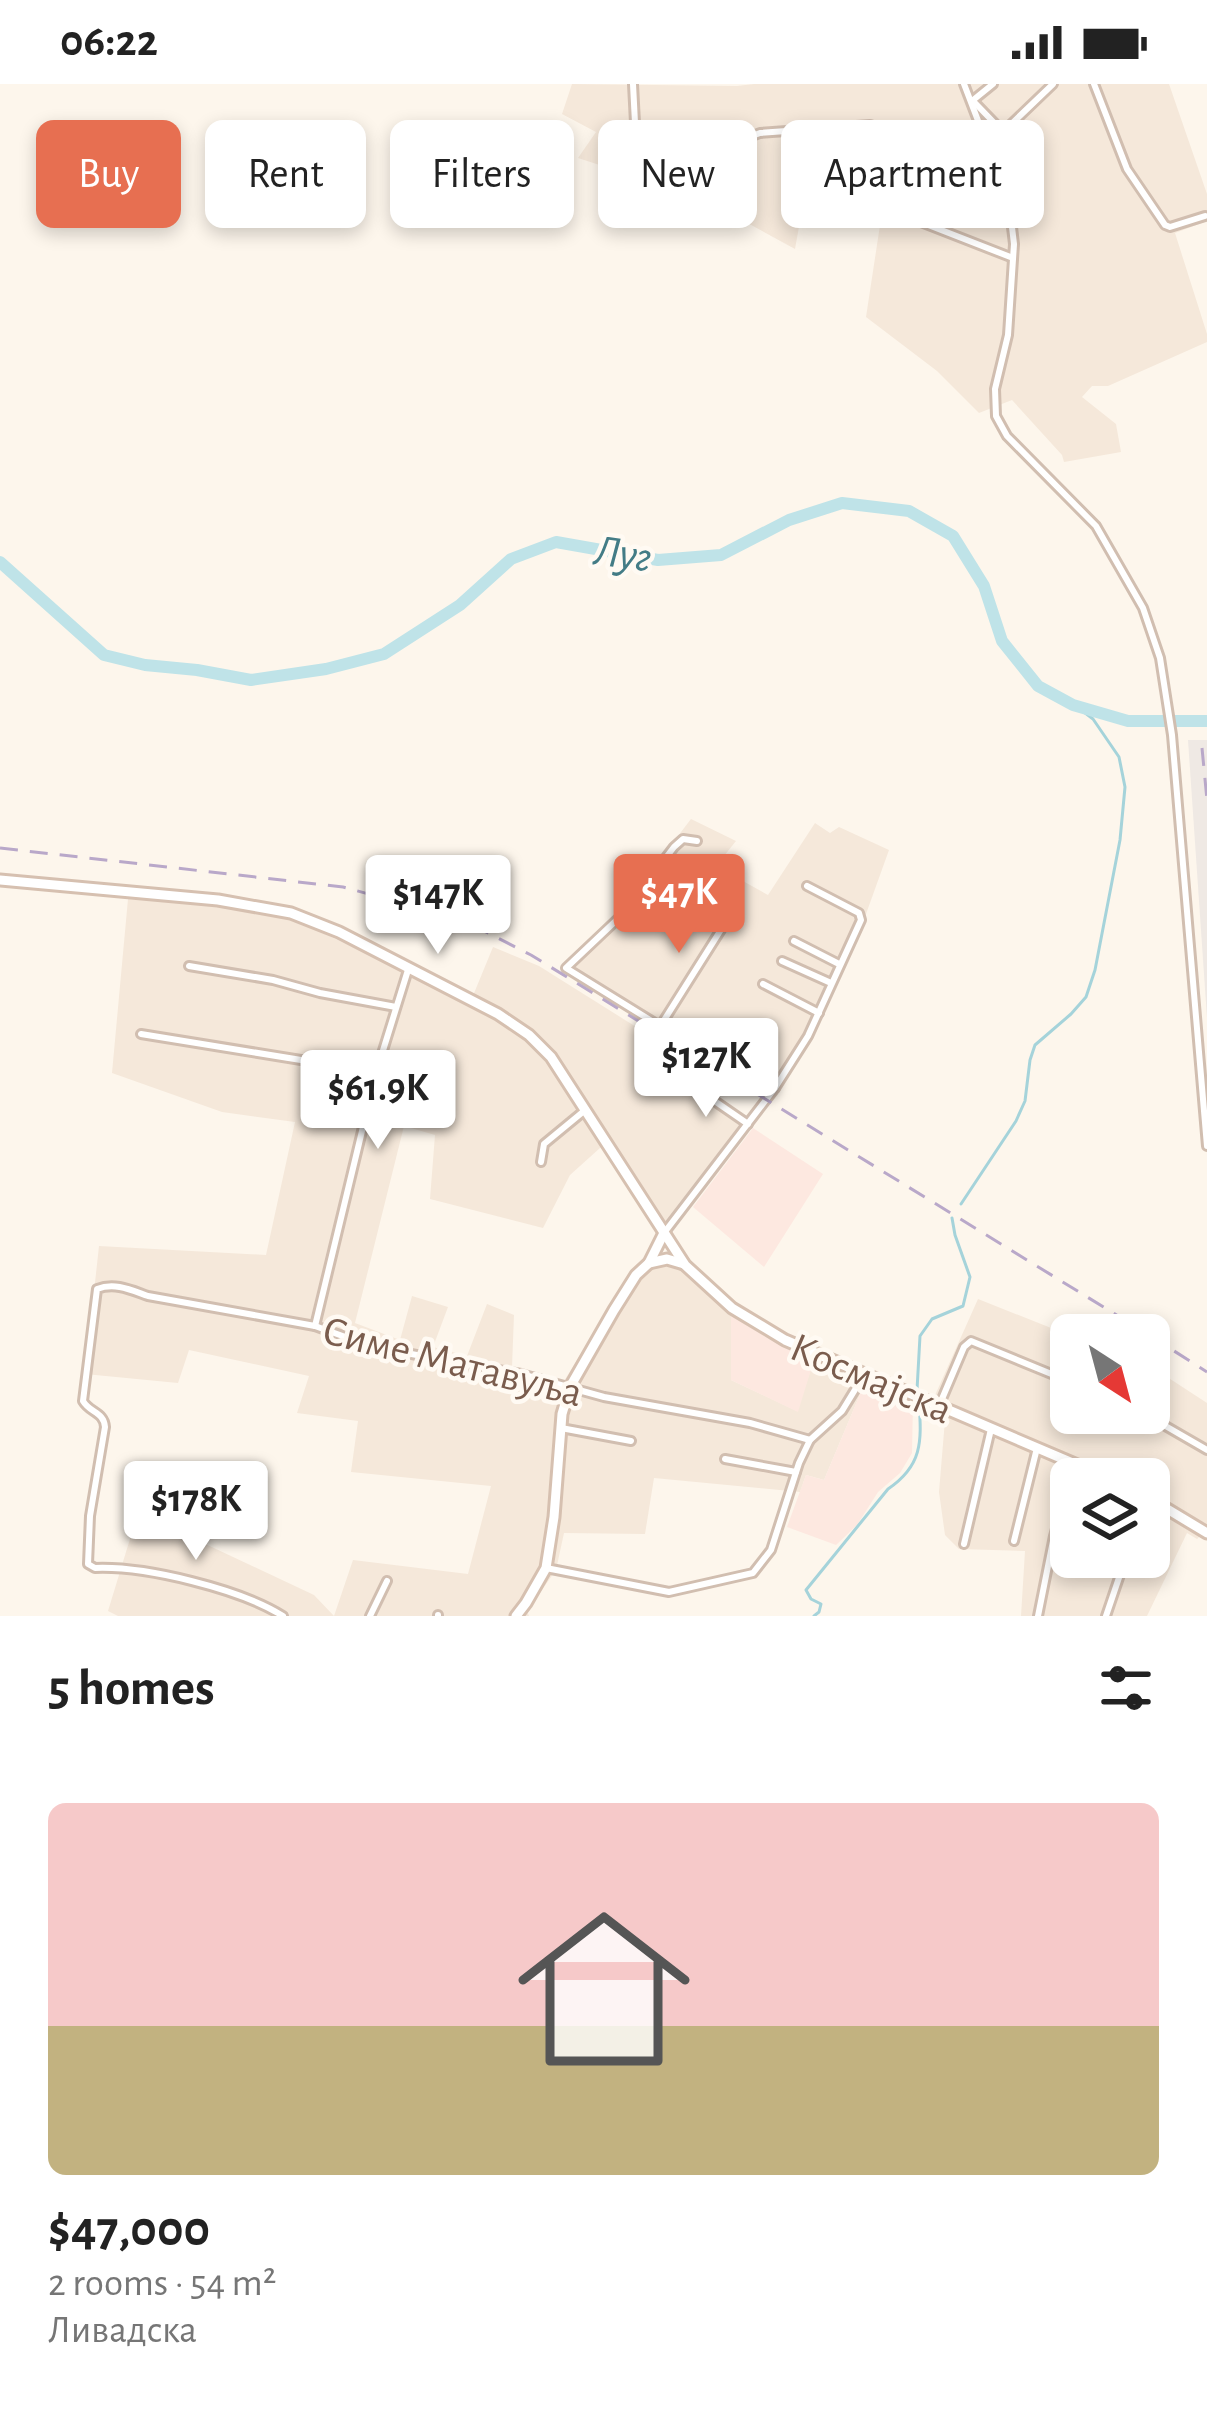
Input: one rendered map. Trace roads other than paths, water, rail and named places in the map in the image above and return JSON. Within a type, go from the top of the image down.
[{"type":"main road","name":"Космајска","points":[[0,880],[238,902],[285,911],[339,932],[499,1014],[533,1038],[558,1066],[686,1265],[732,1308],[757,1325],[864,1375],[1061,1458]]},
{"type":"main road","points":[[518,1615],[546,1568],[570,1387],[664,1233]]},
{"type":"main road","points":[[649,1263],[667,1259],[686,1265]]},
{"type":"main road","points":[[1170,1511],[1206,1532]]},
{"type":"street","points":[[633,84],[635,123],[651,134],[723,147],[760,133],[781,131]]},
{"type":"street","points":[[964,84],[979,120]]},
{"type":"street","points":[[972,101],[993,84]]},
{"type":"street","points":[[1016,120],[1053,84]]},
{"type":"street","points":[[1094,84],[1127,169],[1165,225],[1205,216]]},
{"type":"street","points":[[972,101],[991,120]]},
{"type":"street","points":[[936,228],[1012,258]]},
{"type":"street","points":[[1013,228],[1008,335],[995,389],[996,416],[1007,436],[1092,521],[1152,629],[1172,735],[1207,1145]]},
{"type":"street","points":[[698,841],[683,839],[674,847],[622,914],[566,968],[734,1072],[775,1088]]},
{"type":"street","points":[[664,1233],[775,1088],[808,1036],[861,916],[807,886]]},
{"type":"street","points":[[661,1024],[734,909]]},
{"type":"street","points":[[794,940],[838,964]]},
{"type":"street","points":[[782,961],[831,983]]},
{"type":"street","points":[[189,966],[396,1006]]},
{"type":"street","points":[[315,1326],[376,1072],[409,968]]},
{"type":"street","points":[[763,984],[819,1013]]},
{"type":"street","points":[[141,1034],[376,1072]]},
{"type":"street","points":[[687,1082],[748,1124]]},
{"type":"street","points":[[541,1162],[544,1144],[586,1109]]},
{"type":"street","name":"Симе Матавуља","points":[[283,1616],[226,1592],[142,1572],[95,1568],[87,1562],[105,1427],[101,1415],[83,1401],[97,1289],[122,1287],[148,1296],[315,1326],[374,1347],[521,1374],[604,1397],[750,1423],[809,1440]]},
{"type":"street","points":[[939,1406],[964,1347],[971,1342],[1050,1374]]},
{"type":"street","points":[[546,1568],[669,1592],[753,1573],[771,1550],[809,1440],[842,1411],[864,1375]]},
{"type":"street","points":[[561,1428],[631,1441]]},
{"type":"street","points":[[964,1544],[991,1429]]},
{"type":"street","points":[[1170,1429],[1207,1450]]},
{"type":"street","points":[[1014,1541],[1036,1448]]},
{"type":"street","points":[[725,1459],[796,1472]]},
{"type":"street","points":[[1038,1616],[1050,1562]]},
{"type":"street","points":[[1106,1616],[1119,1578]]},
{"type":"street","points":[[370,1616],[387,1581]]},
{"type":"waterway","name":"Луг","points":[[0,562],[104,655],[251,680],[384,654],[460,605],[511,559],[556,542],[658,560],[721,555],[789,520],[842,503],[909,511],[953,536],[984,586],[1002,641],[1038,686],[1073,705],[1128,721],[1207,721]]},
{"type":"waterway","points":[[961,1204],[1016,1121],[1025,1101],[1035,1045],[1086,997],[1095,970],[1120,840],[1125,787],[1119,757],[1093,719],[1076,706]]},
{"type":"waterway","points":[[917,1390],[920,1336],[932,1319],[963,1306],[970,1277],[952,1218]]},
{"type":"waterway","points":[[814,1616],[821,1604],[806,1590],[914,1462],[919,1404]]},
{"type":"railway","points":[[1202,748],[1207,800]]},
{"type":"railway","points":[[0,848],[343,887],[482,930],[531,955],[1115,1314]]},
{"type":"railway","points":[[1170,1348],[1207,1372]]}]
